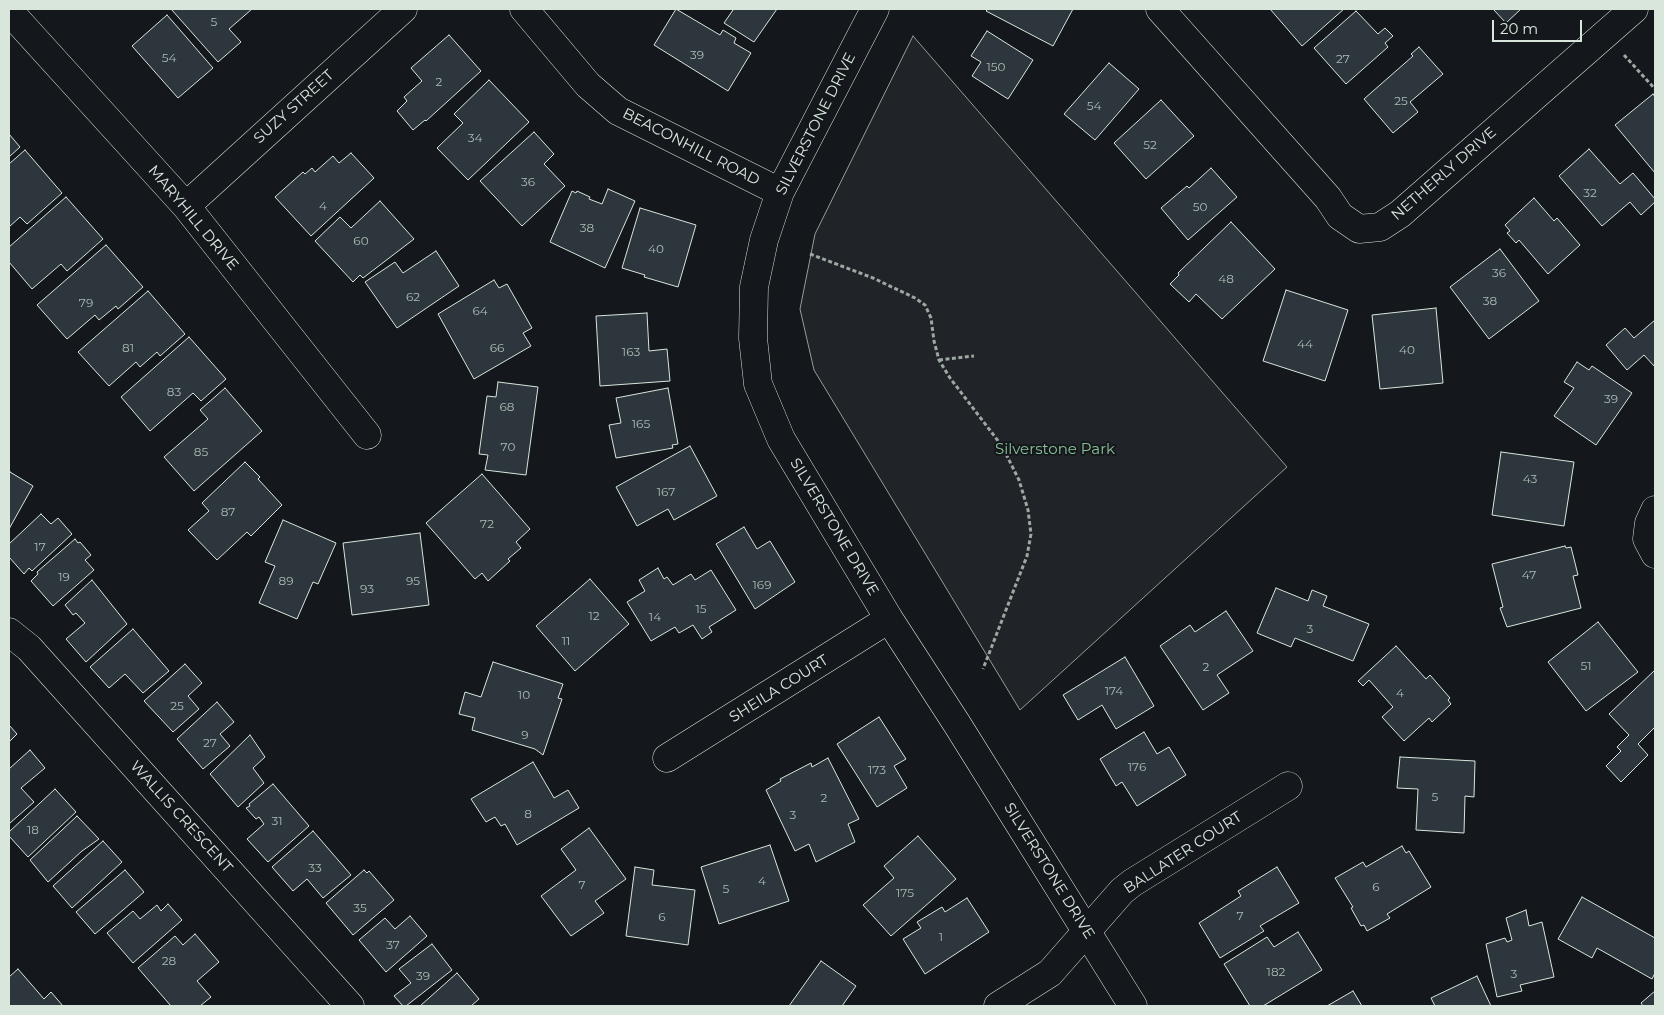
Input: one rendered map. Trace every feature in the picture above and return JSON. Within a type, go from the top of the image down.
[{"type":"street","name":"SUZY STREET","points":[[186,206],[403,9]]},
{"type":"street","name":"BEACONHILL ROAD","points":[[524,9],[588,85],[618,111],[780,192]]},
{"type":"street","name":"SILVERSTONE DRIVE","points":[[875,9],[780,192],[764,240],[754,287],[753,338],[758,384],[781,439],[889,619],[1133,1006]]},
{"type":"street","name":"NETHERLY DRIVE","points":[[1160,9],[1328,198],[1340,216],[1359,230],[1380,227],[1400,214],[1634,9]]},
{"type":"street","name":"MARYHILL DRIVE","points":[[9,11],[186,206],[367,435]]},
{"type":"street","points":[[1655,510],[1649,523],[1647,539],[1655,554]]},
{"type":"street","name":"SHEILA COURT","points":[[667,758],[889,619]]},
{"type":"street","name":"WALLIS CRESCENT","points":[[9,632],[36,656],[350,1006]]},
{"type":"street","name":"BALLATER COURT","points":[[998,1006],[1050,973],[1122,891],[1132,883],[1288,786]]},
{"type":"path","points":[[1606,34],[1655,90]]},
{"type":"path","points":[[810,254],[873,278],[925,304],[931,318],[939,360],[950,378],[1002,446],[1019,480],[1028,510],[1031,534],[1027,556],[983,669]]},
{"type":"path","points":[[939,360],[974,356]]},
{"type":"green space","name":"Silverstone Park","points":[[913,36],[1287,467],[1020,710],[814,370],[800,309],[815,234]]},
{"type":"building","points":[[171,9],[252,9],[229,29],[241,42],[218,62]]},
{"type":"building","points":[[676,9],[720,35],[723,30],[736,38],[734,43],[751,53],[728,91],[654,45]]},
{"type":"building","points":[[730,9],[777,9],[754,42],[724,23],[733,10]]},
{"type":"building","points":[[988,9],[1073,9],[1053,46],[986,11]]},
{"type":"building","points":[[1270,9],[1344,9],[1302,46]]},
{"type":"building","points":[[1493,9],[1521,9],[1506,23]]},
{"type":"building","points":[[1356,11],[1378,34],[1385,28],[1393,36],[1385,43],[1388,47],[1346,84],[1314,48]]},
{"type":"building","points":[[167,15],[213,68],[178,98],[132,46]]},
{"type":"building","points":[[987,31],[1033,60],[1008,99],[972,76],[981,62],[971,56]]},
{"type":"building","points":[[449,35],[481,71],[426,121],[413,130],[397,111],[407,101],[404,97],[422,81],[411,68]]},
{"type":"building","points":[[1419,47],[1443,74],[1410,102],[1418,112],[1393,133],[1364,99],[1413,56],[1411,54]]},
{"type":"building","points":[[1109,63],[1139,89],[1095,140],[1064,114]]},
{"type":"building","points":[[489,80],[529,122],[468,180],[437,148],[463,123],[454,114]]},
{"type":"building","points":[[1653,94],[1655,97],[1655,173],[1615,125]]},
{"type":"building","points":[[1161,100],[1194,136],[1146,179],[1114,143]]},
{"type":"building","points":[[534,132],[554,154],[544,164],[565,186],[522,226],[480,181]]},
{"type":"building","points":[[9,134],[20,147],[9,157]]},
{"type":"building","points":[[1589,149],[1620,184],[1633,173],[1655,199],[1655,202],[1641,215],[1630,202],[1602,226],[1559,176]]},
{"type":"building","points":[[25,150],[62,193],[27,224],[20,217],[9,227],[9,164]]},
{"type":"building","points":[[351,153],[374,178],[311,236],[275,197],[303,172],[305,174],[312,168],[315,172],[333,156],[339,163]]},
{"type":"building","points":[[1211,168],[1237,197],[1188,240],[1161,208],[1187,186],[1189,188]]},
{"type":"building","points":[[608,189],[635,201],[605,268],[550,242],[572,191],[576,193],[577,191],[590,197],[589,199],[602,204]]},
{"type":"building","points":[[66,197],[103,239],[67,271],[61,264],[32,289],[9,262],[9,247]]},
{"type":"building","points":[[1534,198],[1554,221],[1557,218],[1580,245],[1548,274],[1519,240],[1516,243],[1507,233],[1510,231],[1505,225]]},
{"type":"building","points":[[380,201],[414,239],[363,278],[360,275],[353,282],[315,241],[340,217],[351,228]]},
{"type":"building","points":[[640,208],[696,225],[678,287],[622,268]]},
{"type":"building","points":[[1231,222],[1275,269],[1222,319],[1196,294],[1189,302],[1170,284],[1179,275],[1178,273]]},
{"type":"building","points":[[106,245],[143,287],[118,309],[116,306],[99,320],[95,315],[67,339],[37,305]]},
{"type":"building","points":[[1500,249],[1539,301],[1489,339],[1450,287]]},
{"type":"building","points":[[436,251],[459,286],[397,328],[365,282],[395,262],[403,273]]},
{"type":"building","points":[[494,280],[499,288],[507,284],[532,328],[523,333],[531,346],[474,379],[438,314]]},
{"type":"building","points":[[1286,290],[1348,310],[1325,381],[1263,361]]},
{"type":"building","points":[[148,291],[185,334],[160,356],[157,352],[140,367],[136,362],[109,386],[78,352]]},
{"type":"building","points":[[1436,308],[1443,383],[1380,389],[1372,315]]},
{"type":"building","points":[[647,313],[649,351],[667,349],[670,381],[600,386],[596,316]]},
{"type":"building","points":[[1655,320],[1655,367],[1644,355],[1627,370],[1606,345],[1625,328],[1634,338]]},
{"type":"building","points":[[189,337],[226,379],[201,401],[193,393],[150,431],[121,397]]},
{"type":"building","points":[[1577,362],[1589,370],[1592,366],[1632,393],[1596,445],[1554,416],[1574,388],[1564,382]]},
{"type":"building","points":[[498,382],[538,387],[526,475],[485,470],[488,455],[479,454],[487,396],[496,397]]},
{"type":"building","points":[[225,388],[262,431],[194,491],[164,457],[208,419],[200,410]]},
{"type":"building","points":[[668,388],[678,444],[672,445],[673,448],[616,458],[609,425],[621,423],[616,398]]},
{"type":"building","points":[[690,446],[717,496],[674,520],[668,509],[637,526],[616,487]]},
{"type":"building","points":[[1501,452],[1574,462],[1564,526],[1492,515]]},
{"type":"building","points":[[245,462],[260,477],[258,479],[282,505],[251,536],[247,532],[217,560],[188,530],[209,511],[202,503]]},
{"type":"building","points":[[10,472],[33,486],[9,529],[9,474]]},
{"type":"building","points":[[482,474],[530,529],[516,542],[521,548],[488,581],[482,573],[475,579],[426,523]]},
{"type":"building","points":[[41,514],[51,524],[58,518],[72,534],[32,571],[29,568],[24,574],[9,557],[9,544]]},
{"type":"building","points":[[283,520],[336,543],[318,584],[313,582],[297,619],[259,603],[275,566],[265,562]]},
{"type":"building","points":[[744,527],[757,549],[770,541],[795,582],[755,609],[716,544]]},
{"type":"building","points":[[420,533],[429,605],[352,615],[343,543]]},
{"type":"building","points":[[75,539],[91,555],[85,560],[94,570],[53,606],[31,581],[38,574],[37,572]]},
{"type":"building","points":[[1565,546],[1566,548],[1571,547],[1578,575],[1573,576],[1581,608],[1507,627],[1500,608],[1503,607],[1492,564]]},
{"type":"building","points":[[658,568],[664,579],[667,577],[673,585],[691,574],[695,580],[711,570],[736,610],[709,627],[712,632],[702,639],[693,625],[679,633],[675,627],[651,641],[627,602],[645,591],[639,580]]},
{"type":"building","points":[[590,579],[629,624],[575,671],[536,626]]},
{"type":"building","points":[[92,580],[127,624],[86,662],[66,639],[85,623],[76,613],[73,615],[65,605]]},
{"type":"building","points":[[1276,588],[1308,601],[1312,590],[1327,596],[1323,606],[1369,624],[1353,661],[1295,638],[1291,647],[1257,633]]},
{"type":"building","points":[[1226,611],[1253,651],[1217,675],[1229,693],[1203,710],[1160,646],[1190,625],[1195,632]]},
{"type":"building","points":[[1598,622],[1638,672],[1586,711],[1548,662]]},
{"type":"building","points":[[133,629],[169,671],[143,693],[125,674],[109,688],[90,667]]},
{"type":"building","points":[[1396,646],[1426,679],[1430,675],[1450,698],[1448,700],[1451,704],[1432,722],[1429,718],[1404,741],[1382,717],[1393,707],[1369,680],[1363,686],[1358,681]]},
{"type":"building","points":[[1125,657],[1154,706],[1116,729],[1102,705],[1078,720],[1063,695]]},
{"type":"building","points":[[493,662],[563,684],[558,698],[562,699],[543,755],[535,749],[472,730],[475,718],[459,714],[465,692],[481,697]]},
{"type":"building","points":[[185,664],[202,683],[188,696],[199,709],[173,732],[144,701]]},
{"type":"building","points":[[1655,670],[1655,727],[1638,744],[1648,755],[1621,782],[1606,766],[1621,751],[1617,747],[1629,735],[1609,714]]},
{"type":"building","points":[[217,702],[234,722],[220,734],[230,746],[203,769],[177,739]]},
{"type":"building","points":[[879,717],[906,759],[894,766],[907,788],[877,807],[837,744]]},
{"type":"building","points":[[9,725],[17,734],[9,742]]},
{"type":"building","points":[[1144,732],[1157,754],[1169,747],[1186,775],[1137,806],[1122,782],[1116,786],[1100,759]]},
{"type":"building","points":[[250,735],[265,757],[253,768],[264,783],[238,807],[210,774]]},
{"type":"building","points":[[30,750],[45,768],[21,788],[34,802],[10,823],[9,769]]},
{"type":"building","points":[[1400,757],[1475,761],[1474,797],[1465,796],[1464,833],[1416,830],[1418,789],[1397,788]]},
{"type":"building","points":[[828,758],[859,819],[848,824],[855,842],[816,862],[809,844],[795,851],[766,790],[781,781],[780,779],[811,763],[812,767]]},
{"type":"building","points":[[533,762],[554,798],[568,790],[579,808],[517,845],[505,824],[501,826],[495,817],[486,822],[471,799]]},
{"type":"building","points":[[273,784],[309,826],[268,862],[247,839],[264,824],[259,817],[256,819],[246,808]]},
{"type":"building","points":[[55,789],[76,812],[28,857],[9,836],[9,832]]},
{"type":"building","points":[[77,816],[99,839],[82,851],[48,882],[30,860]]},
{"type":"building","points":[[589,828],[626,879],[595,901],[604,913],[571,936],[541,896],[576,870],[561,849]]},
{"type":"building","points":[[313,831],[351,875],[323,898],[307,879],[293,891],[272,867]]},
{"type":"building","points":[[918,836],[956,879],[891,936],[863,905],[894,878],[884,866]]},
{"type":"building","points":[[103,841],[122,862],[72,908],[53,886]]},
{"type":"building","points":[[770,845],[789,901],[719,924],[701,867]]},
{"type":"building","points":[[1402,846],[1406,853],[1409,851],[1431,887],[1387,914],[1390,918],[1367,931],[1364,925],[1361,926],[1351,908],[1353,907],[1335,878],[1363,862],[1366,867]]},
{"type":"building","points":[[635,867],[654,870],[652,885],[695,890],[688,945],[626,936]]},
{"type":"building","points":[[1277,867],[1299,903],[1260,926],[1264,931],[1220,958],[1199,923],[1241,896],[1238,891]]},
{"type":"building","points":[[125,870],[144,892],[95,934],[76,912]]},
{"type":"building","points":[[364,870],[367,873],[369,871],[394,900],[353,935],[326,903]]},
{"type":"building","points":[[1582,897],[1655,938],[1655,973],[1652,979],[1597,948],[1592,958],[1558,939]]},
{"type":"building","points":[[967,898],[989,932],[925,974],[903,939],[921,928],[917,922],[942,907],[945,912]]},
{"type":"building","points":[[168,904],[182,920],[133,963],[107,933],[133,911],[140,919],[157,905],[161,911]]},
{"type":"building","points":[[1526,910],[1529,926],[1542,922],[1554,977],[1520,985],[1522,991],[1497,997],[1486,944],[1505,938],[1507,942],[1512,940],[1506,918]]},
{"type":"building","points":[[410,916],[427,936],[386,972],[359,940],[385,918],[395,929]]},
{"type":"building","points":[[1298,932],[1322,970],[1263,1006],[1250,1006],[1224,964],[1267,937],[1274,947]]},
{"type":"building","points":[[195,934],[219,962],[197,981],[211,997],[200,1006],[171,1006],[138,968],[175,936],[183,945]]},
{"type":"building","points":[[432,944],[452,970],[406,1006],[403,1006],[394,996],[411,983],[399,969]]},
{"type":"building","points":[[821,961],[856,986],[842,1006],[789,1006]]},
{"type":"building","points":[[18,969],[44,999],[51,992],[63,1006],[9,1006],[9,977]]},
{"type":"building","points":[[457,973],[479,999],[471,1006],[420,1006]]},
{"type":"building","points":[[1477,976],[1491,1006],[1435,1006],[1431,998]]},
{"type":"building","points":[[1353,991],[1362,1006],[1327,1006]]},
{"type":"building","points":[[1655,991],[1655,1006],[1643,1006],[1641,1003]]}]
